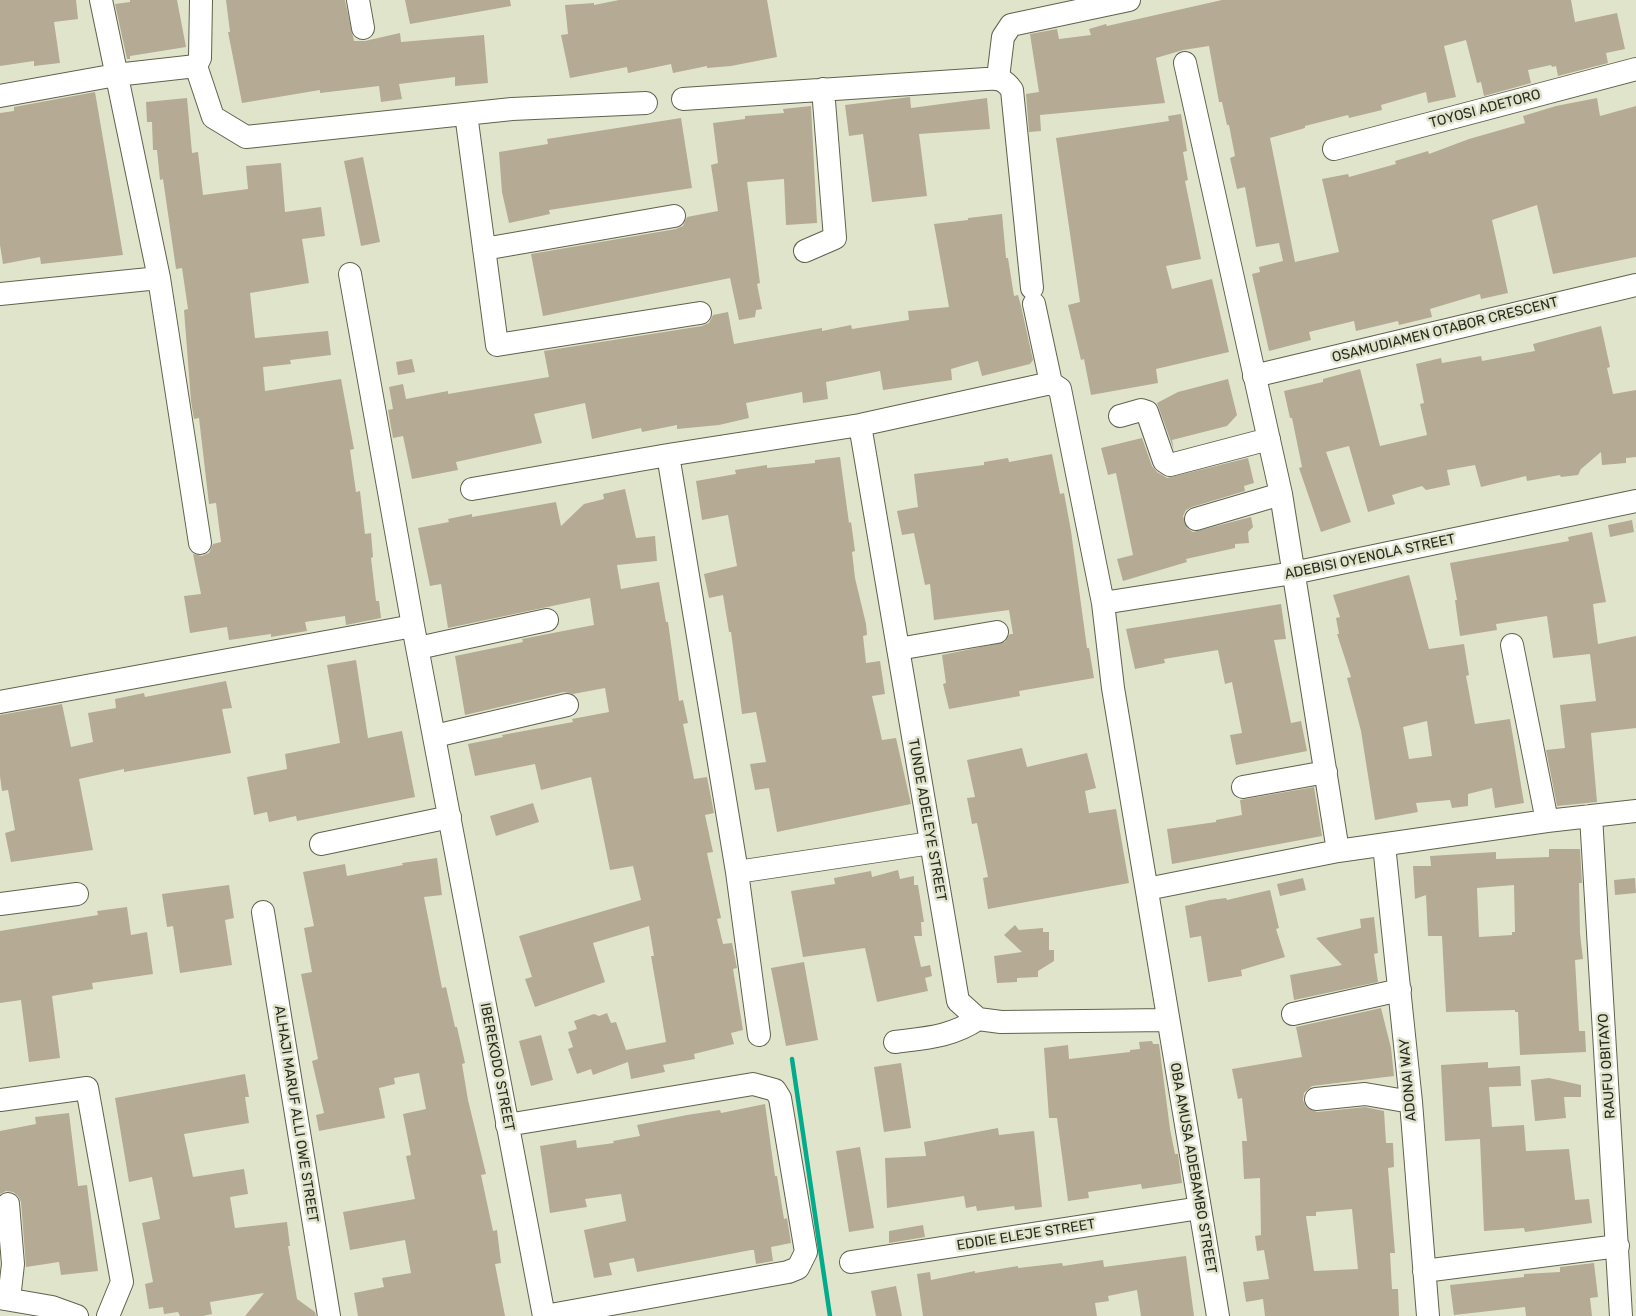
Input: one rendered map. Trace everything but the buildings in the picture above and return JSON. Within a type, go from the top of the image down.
[{"type":"street","points":[[101,0],[159,278],[200,544]]},
{"type":"street","points":[[201,0],[200,58],[196,66],[213,117],[246,137],[512,109],[646,102]]},
{"type":"street","points":[[358,0],[363,28]]},
{"type":"street","points":[[683,99],[998,78],[1003,37],[1011,25],[1129,0]]},
{"type":"street","points":[[1184,63],[1281,494],[1338,851]]},
{"type":"street","points":[[0,96],[116,75],[196,66]]},
{"type":"street","name":"TOYOSI ADETORO","points":[[1334,149],[1636,69]]},
{"type":"street","name":"OBA AMUSA ADEBAMBO STREET","points":[[998,78],[1006,81],[1012,90],[1033,296],[1051,383],[1060,389],[1103,603],[1113,688],[1218,1316]]},
{"type":"street","points":[[805,251],[835,238],[823,89]]},
{"type":"street","points":[[466,114],[497,345],[700,313]]},
{"type":"street","points":[[484,250],[674,216]]},
{"type":"street","name":"IBEREKODO STREET","points":[[350,274],[418,648],[545,1316]]},
{"type":"street","points":[[0,294],[159,278]]},
{"type":"street","name":"OSAMUDIAMEN OTABOR CRESCENT","points":[[1254,376],[1636,284]]},
{"type":"street","points":[[472,489],[668,455],[860,425],[1051,383]]},
{"type":"street","points":[[1120,416],[1141,410],[1147,412],[1164,461],[1170,465],[1268,438]]},
{"type":"street","name":"TUNDE ADELEYE STREET","points":[[860,425],[958,1001],[978,1019]]},
{"type":"street","points":[[668,455],[737,872],[759,1035]]},
{"type":"street","points":[[1196,519],[1281,494]]},
{"type":"street","name":"ADEBISI OYENOLA STREET","points":[[1103,603],[1293,573],[1636,501]]},
{"type":"street","points":[[418,648],[547,620]]},
{"type":"street","points":[[0,702],[414,626]]},
{"type":"street","points":[[898,649],[997,632]]},
{"type":"street","points":[[1512,645],[1547,821]]},
{"type":"street","points":[[435,736],[567,705]]},
{"type":"street","points":[[1243,787],[1326,772]]},
{"type":"street","points":[[1147,889],[1338,851],[1547,821],[1636,811]]},
{"type":"street","name":"RAUFU OBITAYO","points":[[1591,816],[1625,1258],[1621,1316]]},
{"type":"street","points":[[321,844],[450,817]]},
{"type":"street","points":[[737,872],[931,843]]},
{"type":"street","name":"ADONAI WAY","points":[[1384,845],[1411,1102],[1428,1316]]},
{"type":"street","points":[[0,904],[77,894]]},
{"type":"street","name":"ALHAJI MARUF ALLI OWE STREET","points":[[263,912],[329,1316]]},
{"type":"street","points":[[1293,1014],[1400,990]]},
{"type":"street","points":[[895,1042],[945,1035],[962,1030],[978,1019],[1001,1022],[1167,1020]]},
{"type":"street","points":[[508,1125],[753,1084],[774,1090],[780,1098],[806,1252],[798,1268],[788,1272],[694,1290],[545,1316]]},
{"type":"street","points":[[0,1100],[87,1088],[122,1282],[108,1316]]},
{"type":"street","points":[[1316,1099],[1365,1094],[1411,1102]]},
{"type":"street","points":[[8,1204],[13,1264],[5,1298],[52,1307],[77,1316]]},
{"type":"street","name":"EDDIE ELEJE STREET","points":[[851,1262],[1200,1208]]},
{"type":"street","points":[[1424,1271],[1625,1258]]},
{"type":"waterway","points":[[792,1059],[830,1316]]}]
